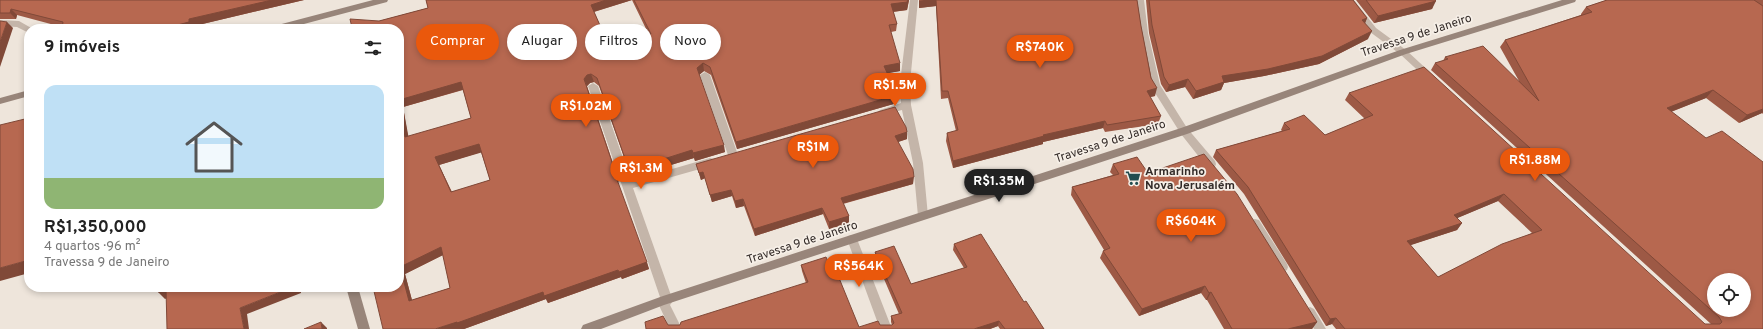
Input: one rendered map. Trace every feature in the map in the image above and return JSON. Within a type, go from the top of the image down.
[{"type":"street","points":[[305,24],[384,0]]},
{"type":"street","points":[[914,0],[905,83],[906,105],[918,164],[923,216]]},
{"type":"street","points":[[1140,0],[1144,33],[1155,85],[1184,131],[1219,174]]},
{"type":"street","points":[[1349,0],[1374,30],[1403,52],[1438,84]]},
{"type":"street","name":"Travessa 9 de Janeiro","points":[[587,329],[665,301],[1184,131],[1403,52],[1569,1]]},
{"type":"street","points":[[0,23],[19,24],[24,27]]},
{"type":"street","points":[[628,186],[730,156],[705,75]]},
{"type":"street","points":[[593,86],[628,186],[665,301],[676,329]]},
{"type":"street","points":[[0,101],[24,94]]},
{"type":"street","points":[[872,115],[906,105]]},
{"type":"street","points":[[1251,217],[1287,274]]},
{"type":"street","points":[[852,239],[886,329]]},
{"type":"street","points":[[353,292],[364,329]]},
{"type":"street","points":[[1307,306],[1320,329]]},
{"type":"building","points":[[0,0],[272,0],[189,19],[189,22],[181,24],[63,24],[63,22],[11,9],[10,13],[0,13]]},
{"type":"building","points":[[426,0],[606,0],[591,5],[599,24],[585,24],[585,60],[652,60],[652,24],[646,24],[634,0],[908,0],[907,2],[891,4],[897,24],[889,25],[900,63],[884,66],[897,95],[736,142],[710,67],[703,63],[697,68],[724,145],[693,153],[692,150],[629,170],[597,78],[591,74],[587,75],[584,79],[615,174],[647,262],[619,272],[618,270],[544,296],[543,292],[457,323],[435,329],[383,329],[374,292],[404,292],[404,282],[409,301],[450,288],[441,247],[404,265],[404,131],[405,137],[471,118],[461,82],[404,99],[404,24],[351,24],[350,19],[379,21],[428,8]],"holes":[[[479,144],[490,180],[451,192],[435,157]]]},
{"type":"building","points":[[936,0],[1137,0],[1151,78],[1157,88],[1147,91],[1161,116],[1107,125],[1105,121],[1043,135],[1044,136],[953,161],[947,133],[958,130],[948,91],[942,91]]},
{"type":"building","points":[[1149,0],[1353,0],[1367,18],[1362,20],[1372,31],[1322,56],[1268,69],[1222,76],[1224,82],[1196,91],[1188,79],[1169,85],[1164,77],[1152,25]]},
{"type":"building","points":[[1366,0],[1435,0],[1436,1],[1378,16]]},
{"type":"building","points":[[1607,0],[1754,0],[1763,6],[1763,109],[1747,115],[1713,90],[1667,108],[1706,138],[1722,131],[1763,162],[1763,329],[1345,329],[1336,318],[1330,319],[1248,187],[1216,150],[1290,129],[1284,123],[1304,115],[1325,135],[1373,115],[1349,93],[1424,67],[1705,324],[1720,324],[1722,322],[1719,317],[1751,317],[1751,273],[1707,273],[1707,306],[1435,63],[1448,59],[1445,57],[1483,46],[1539,101],[1505,40],[1592,12],[1586,7]],"holes":[[[1504,194],[1542,230],[1502,244],[1438,277],[1407,241],[1462,223],[1454,215]]]},
{"type":"building","points":[[0,21],[7,22],[0,42]]},
{"type":"building","points":[[895,107],[906,127],[907,132],[895,136],[913,169],[914,177],[841,198],[849,216],[829,222],[822,208],[754,229],[743,199],[735,201],[731,190],[710,195],[703,172],[699,173],[696,164]]},
{"type":"building","points":[[24,119],[24,261],[0,268],[0,125]]},
{"type":"building","points":[[1204,154],[1237,194],[1317,322],[1288,329],[1232,329],[1211,292],[1209,293],[1205,286],[1142,309],[1103,251],[1110,248],[1072,187],[1119,174],[1113,164],[1137,157],[1148,173]]},
{"type":"building","points":[[981,234],[1024,302],[1026,301],[1044,329],[1005,329],[999,321],[974,329],[646,329],[645,322],[663,316],[668,325],[680,325],[681,322],[808,282],[801,265],[826,257],[834,274],[837,273],[859,327],[878,321],[880,325],[892,325],[894,323],[891,316],[902,313],[875,252],[894,246],[911,284],[967,267],[954,244]]},
{"type":"building","points":[[166,292],[280,292],[240,308],[244,329],[167,329]]},
{"type":"building","points":[[321,322],[322,329],[304,329]]},
{"type":"place","name":"Armarinho Nova Jerusalém","points":[[1133,178]]}]
